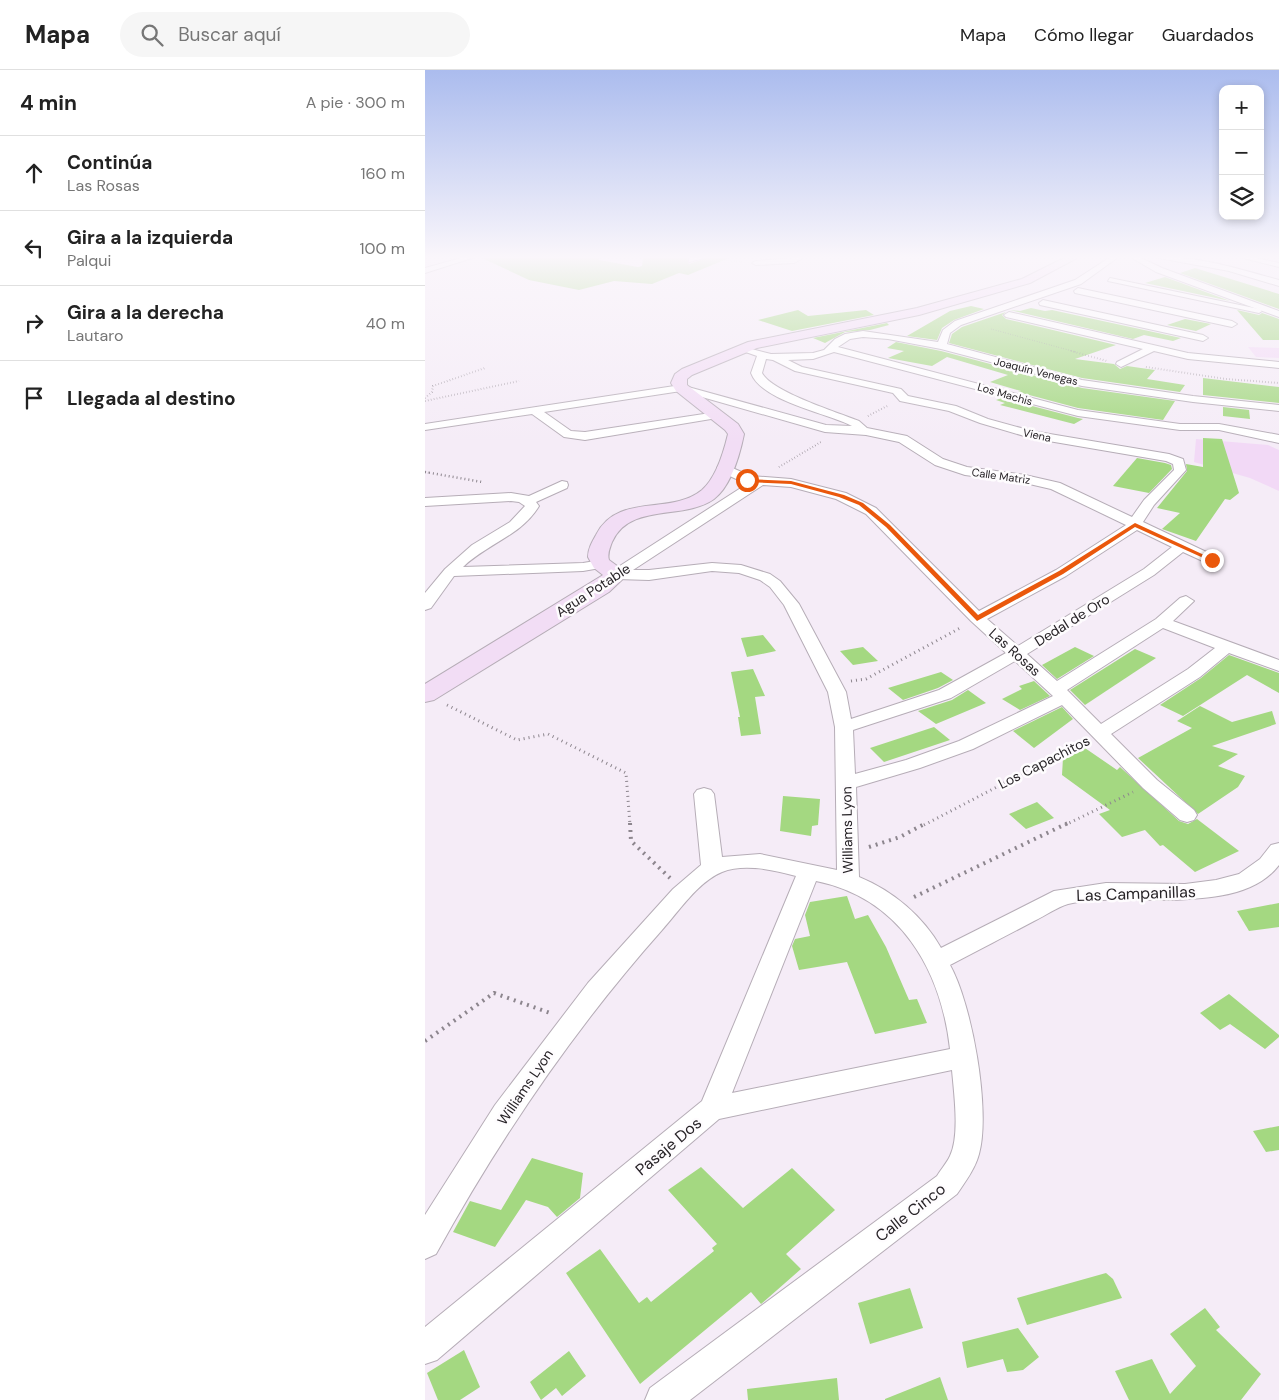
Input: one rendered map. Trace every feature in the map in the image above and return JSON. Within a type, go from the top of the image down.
[{"type":"main road","points":[[609,569],[598,552],[614,523],[630,515],[696,501],[714,488],[736,434],[732,427],[681,388],[677,383],[678,380],[687,372],[743,348],[872,320]]},
{"type":"main road","name":"Agua Potable","points":[[425,694],[601,587],[609,569]]},
{"type":"street","points":[[942,346],[946,332],[958,323],[967,320]]},
{"type":"street","points":[[1033,320],[1150,349],[1188,356],[1279,365]]},
{"type":"street","points":[[1132,320],[1210,335]]},
{"type":"street","points":[[1214,320],[1232,324]]},
{"type":"street","points":[[1188,356],[1193,347],[1210,335],[1240,320]]},
{"type":"street","name":"Joaquín Venegas","points":[[743,348],[762,356],[777,358],[820,355],[828,352],[842,339],[863,334],[942,346],[1082,383],[1183,398],[1279,408]]},
{"type":"street","name":"Los Machis","points":[[832,348],[1078,413],[1180,427],[1219,428],[1279,439]]},
{"type":"street","points":[[1121,364],[1150,349]]},
{"type":"street","points":[[762,356],[757,367],[757,374],[764,383],[793,399],[855,423],[867,431]]},
{"type":"street","points":[[777,358],[799,369],[897,390],[900,392],[901,398]]},
{"type":"street","points":[[425,427],[681,388],[825,428],[867,431]]},
{"type":"street","name":"Viena","points":[[901,398],[952,408],[984,421],[1031,434],[1176,460],[1180,465],[1180,470],[1172,481],[1139,513],[1135,525]]},
{"type":"street","points":[[533,410],[568,434],[585,436],[717,415]]},
{"type":"street","name":"Calle Matriz","points":[[867,431],[903,439],[939,462],[965,471],[1025,479],[1055,486],[1212,560]]},
{"type":"street","name":"Las Rosas","points":[[723,468],[739,478],[759,482],[791,482],[841,496],[861,504],[888,526],[977,618],[1018,653],[1150,784],[1187,815]]},
{"type":"street","name":"Agua Potable","points":[[609,569],[759,482]]},
{"type":"street","points":[[529,501],[562,485]]},
{"type":"street","points":[[425,502],[492,496],[523,498],[529,501],[531,506],[527,516],[475,549],[450,572],[425,605]]},
{"type":"street","points":[[977,618],[1061,573],[1135,525]]},
{"type":"street","name":"Dedal de Oro","points":[[844,727],[945,694],[1018,653],[1149,572],[1182,546]]},
{"type":"street","name":"Williams Lyon","points":[[425,1244],[445,1208],[544,1056],[632,948],[685,892],[712,868],[735,862],[758,860],[848,881],[844,727],[833,682],[791,604],[775,584],[754,572],[727,567],[697,568],[649,575],[583,567],[450,572]]},
{"type":"street","points":[[846,783],[913,764],[966,745],[1060,694],[1162,622],[1187,601]]},
{"type":"street","points":[[1162,622],[1279,666]]},
{"type":"street","name":"Los Capachitos","points":[[1099,734],[1194,672],[1227,646]]},
{"type":"street","points":[[704,794],[712,868]]},
{"type":"street","name":"Las Campanillas","points":[[936,961],[1061,896],[1106,891],[1185,892],[1216,888],[1246,880],[1268,864],[1279,850]]},
{"type":"street","points":[[712,1109],[809,872]]},
{"type":"street","name":"Calle Cinco","points":[[662,1400],[947,1185],[964,1159],[969,1121],[965,1057],[955,1004],[936,961],[916,930],[893,907],[848,881]]},
{"type":"street","name":"Pasaje Dos","points":[[425,1348],[712,1109],[965,1057]]},
{"type":"path","points":[[425,399],[432,392],[433,386],[485,368]]},
{"type":"path","points":[[425,399],[519,381]]},
{"type":"path","points":[[833,682],[866,679],[977,618]]},
{"type":"path","points":[[425,694],[517,740],[548,734],[626,773],[631,841],[685,892]]},
{"type":"path","name":"Los Capachitos","points":[[848,850],[876,847],[900,837],[1099,734]]},
{"type":"path","points":[[893,907],[1150,784]]},
{"type":"path","points":[[425,1041],[494,993],[573,1021]]},
{"type":"shaded area","points":[[1248,347],[1279,348],[1279,358],[1256,357]]},
{"type":"shaded area","points":[[1196,439],[1268,445],[1279,450],[1279,491],[1250,478],[1194,462]]},
{"type":"building","points":[[758,320],[848,320],[792,331]]},
{"type":"building","points":[[934,320],[954,320],[942,328],[937,340],[907,336]]},
{"type":"building","points":[[982,320],[1011,320],[1116,345],[1075,359],[1114,364],[1120,369],[1127,366],[1155,370],[1147,379],[1185,385],[1180,392],[1082,378],[949,343],[952,334],[962,327]]},
{"type":"building","points":[[1053,320],[1098,320],[1181,338],[1173,341],[1144,335],[1133,339]]},
{"type":"building","points":[[1182,320],[1211,324],[1196,331],[1167,325]]},
{"type":"building","points":[[1246,320],[1279,320],[1279,340],[1263,340]]},
{"type":"building","points":[[887,323],[889,325],[870,330],[845,332],[825,343],[813,338]]},
{"type":"building","points":[[896,342],[941,351],[1082,388],[1175,401],[1163,420],[1078,408],[1018,392],[1021,391],[990,382],[1008,375],[947,357],[932,366],[888,358],[904,351],[887,348]]},
{"type":"building","points":[[1203,378],[1279,387],[1279,403],[1203,395]]},
{"type":"building","points":[[1002,398],[1083,419],[1074,424],[1000,405],[1005,403],[996,400]]},
{"type":"building","points":[[1223,407],[1249,410],[1250,419],[1223,416]]},
{"type":"building","points":[[1203,438],[1222,439],[1239,493],[1230,500],[1225,499],[1196,541],[1162,529],[1180,513],[1157,508],[1187,471],[1186,464],[1203,467]]},
{"type":"building","points":[[1137,458],[1171,465],[1172,469],[1149,493],[1113,486]]},
{"type":"building","points":[[763,635],[776,651],[747,657],[741,638]]},
{"type":"building","points":[[863,647],[878,661],[853,665],[840,651]]},
{"type":"building","points":[[1075,647],[1094,656],[1057,679],[1042,665]]},
{"type":"building","points":[[1135,649],[1156,658],[1085,705],[1070,690]]},
{"type":"building","points":[[1229,655],[1279,673],[1279,693],[1247,675],[1183,716],[1160,705],[1201,678]]},
{"type":"building","points":[[753,669],[765,696],[755,697],[761,734],[741,736],[738,717],[740,717],[731,672]]},
{"type":"building","points":[[941,672],[953,680],[938,688],[903,700],[888,688]]},
{"type":"building","points":[[1034,681],[1050,696],[1020,710],[1002,699],[1022,689],[1019,686]]},
{"type":"building","points":[[968,690],[986,703],[936,724],[918,711],[952,700]]},
{"type":"building","points":[[1200,706],[1232,722],[1272,711],[1276,724],[1212,746],[1238,754],[1218,766],[1245,776],[1238,787],[1198,814],[1138,758],[1192,728],[1177,721]]},
{"type":"building","points":[[1062,707],[1073,719],[1034,748],[1013,731]]},
{"type":"building","points":[[934,727],[950,740],[884,762],[870,748]]},
{"type":"building","points":[[1082,746],[1117,770],[1120,767],[1179,821],[1188,824],[1197,819],[1239,851],[1195,872],[1163,845],[1160,846],[1145,830],[1122,837],[1099,814],[1110,810],[1062,775],[1063,758]]},
{"type":"building","points":[[783,796],[820,799],[818,825],[812,826],[811,836],[780,831]]},
{"type":"building","points":[[1037,802],[1054,818],[1026,829],[1009,814]]},
{"type":"building","points":[[847,896],[855,919],[868,915],[886,947],[909,1000],[917,999],[927,1023],[875,1034],[847,962],[799,970],[792,946],[795,939],[810,936],[805,915],[810,902]]},
{"type":"building","points":[[1279,903],[1279,927],[1249,931],[1237,911]]},
{"type":"building","points":[[1229,994],[1279,1035],[1279,1037],[1265,1049],[1230,1024],[1220,1030],[1200,1013]]},
{"type":"building","points":[[1279,1126],[1279,1150],[1266,1152],[1253,1131]]},
{"type":"building","points":[[532,1158],[583,1173],[580,1198],[557,1217],[548,1207],[526,1200],[495,1247],[453,1232],[470,1201],[501,1210]]},
{"type":"building","points":[[701,1167],[743,1208],[792,1168],[835,1210],[786,1254],[801,1269],[761,1304],[751,1292],[640,1384],[566,1273],[600,1249],[639,1303],[647,1297],[651,1302],[714,1251],[712,1248],[717,1244],[668,1190]]},
{"type":"building","points":[[1106,1273],[1113,1279],[1122,1298],[1027,1325],[1017,1298]]},
{"type":"building","points":[[910,1288],[923,1328],[870,1344],[858,1303]]},
{"type":"building","points":[[1205,1308],[1220,1327],[1216,1330],[1261,1374],[1241,1400],[1129,1400],[1115,1371],[1152,1359],[1170,1394],[1196,1366],[1170,1334]]},
{"type":"building","points":[[1018,1328],[1039,1357],[1023,1370],[1007,1372],[1003,1359],[967,1368],[962,1342]]},
{"type":"building","points":[[464,1350],[480,1387],[460,1400],[438,1400],[427,1373]]},
{"type":"building","points":[[569,1351],[586,1376],[562,1396],[556,1388],[541,1400],[530,1382]]},
{"type":"building","points":[[940,1377],[948,1400],[885,1400],[885,1399]]},
{"type":"building","points":[[837,1378],[839,1400],[748,1400],[747,1389]]},
{"type":"route","points":[[747,480],[791,482],[841,496],[861,504],[888,526],[977,618],[1061,573],[1135,525],[1212,560]]}]
